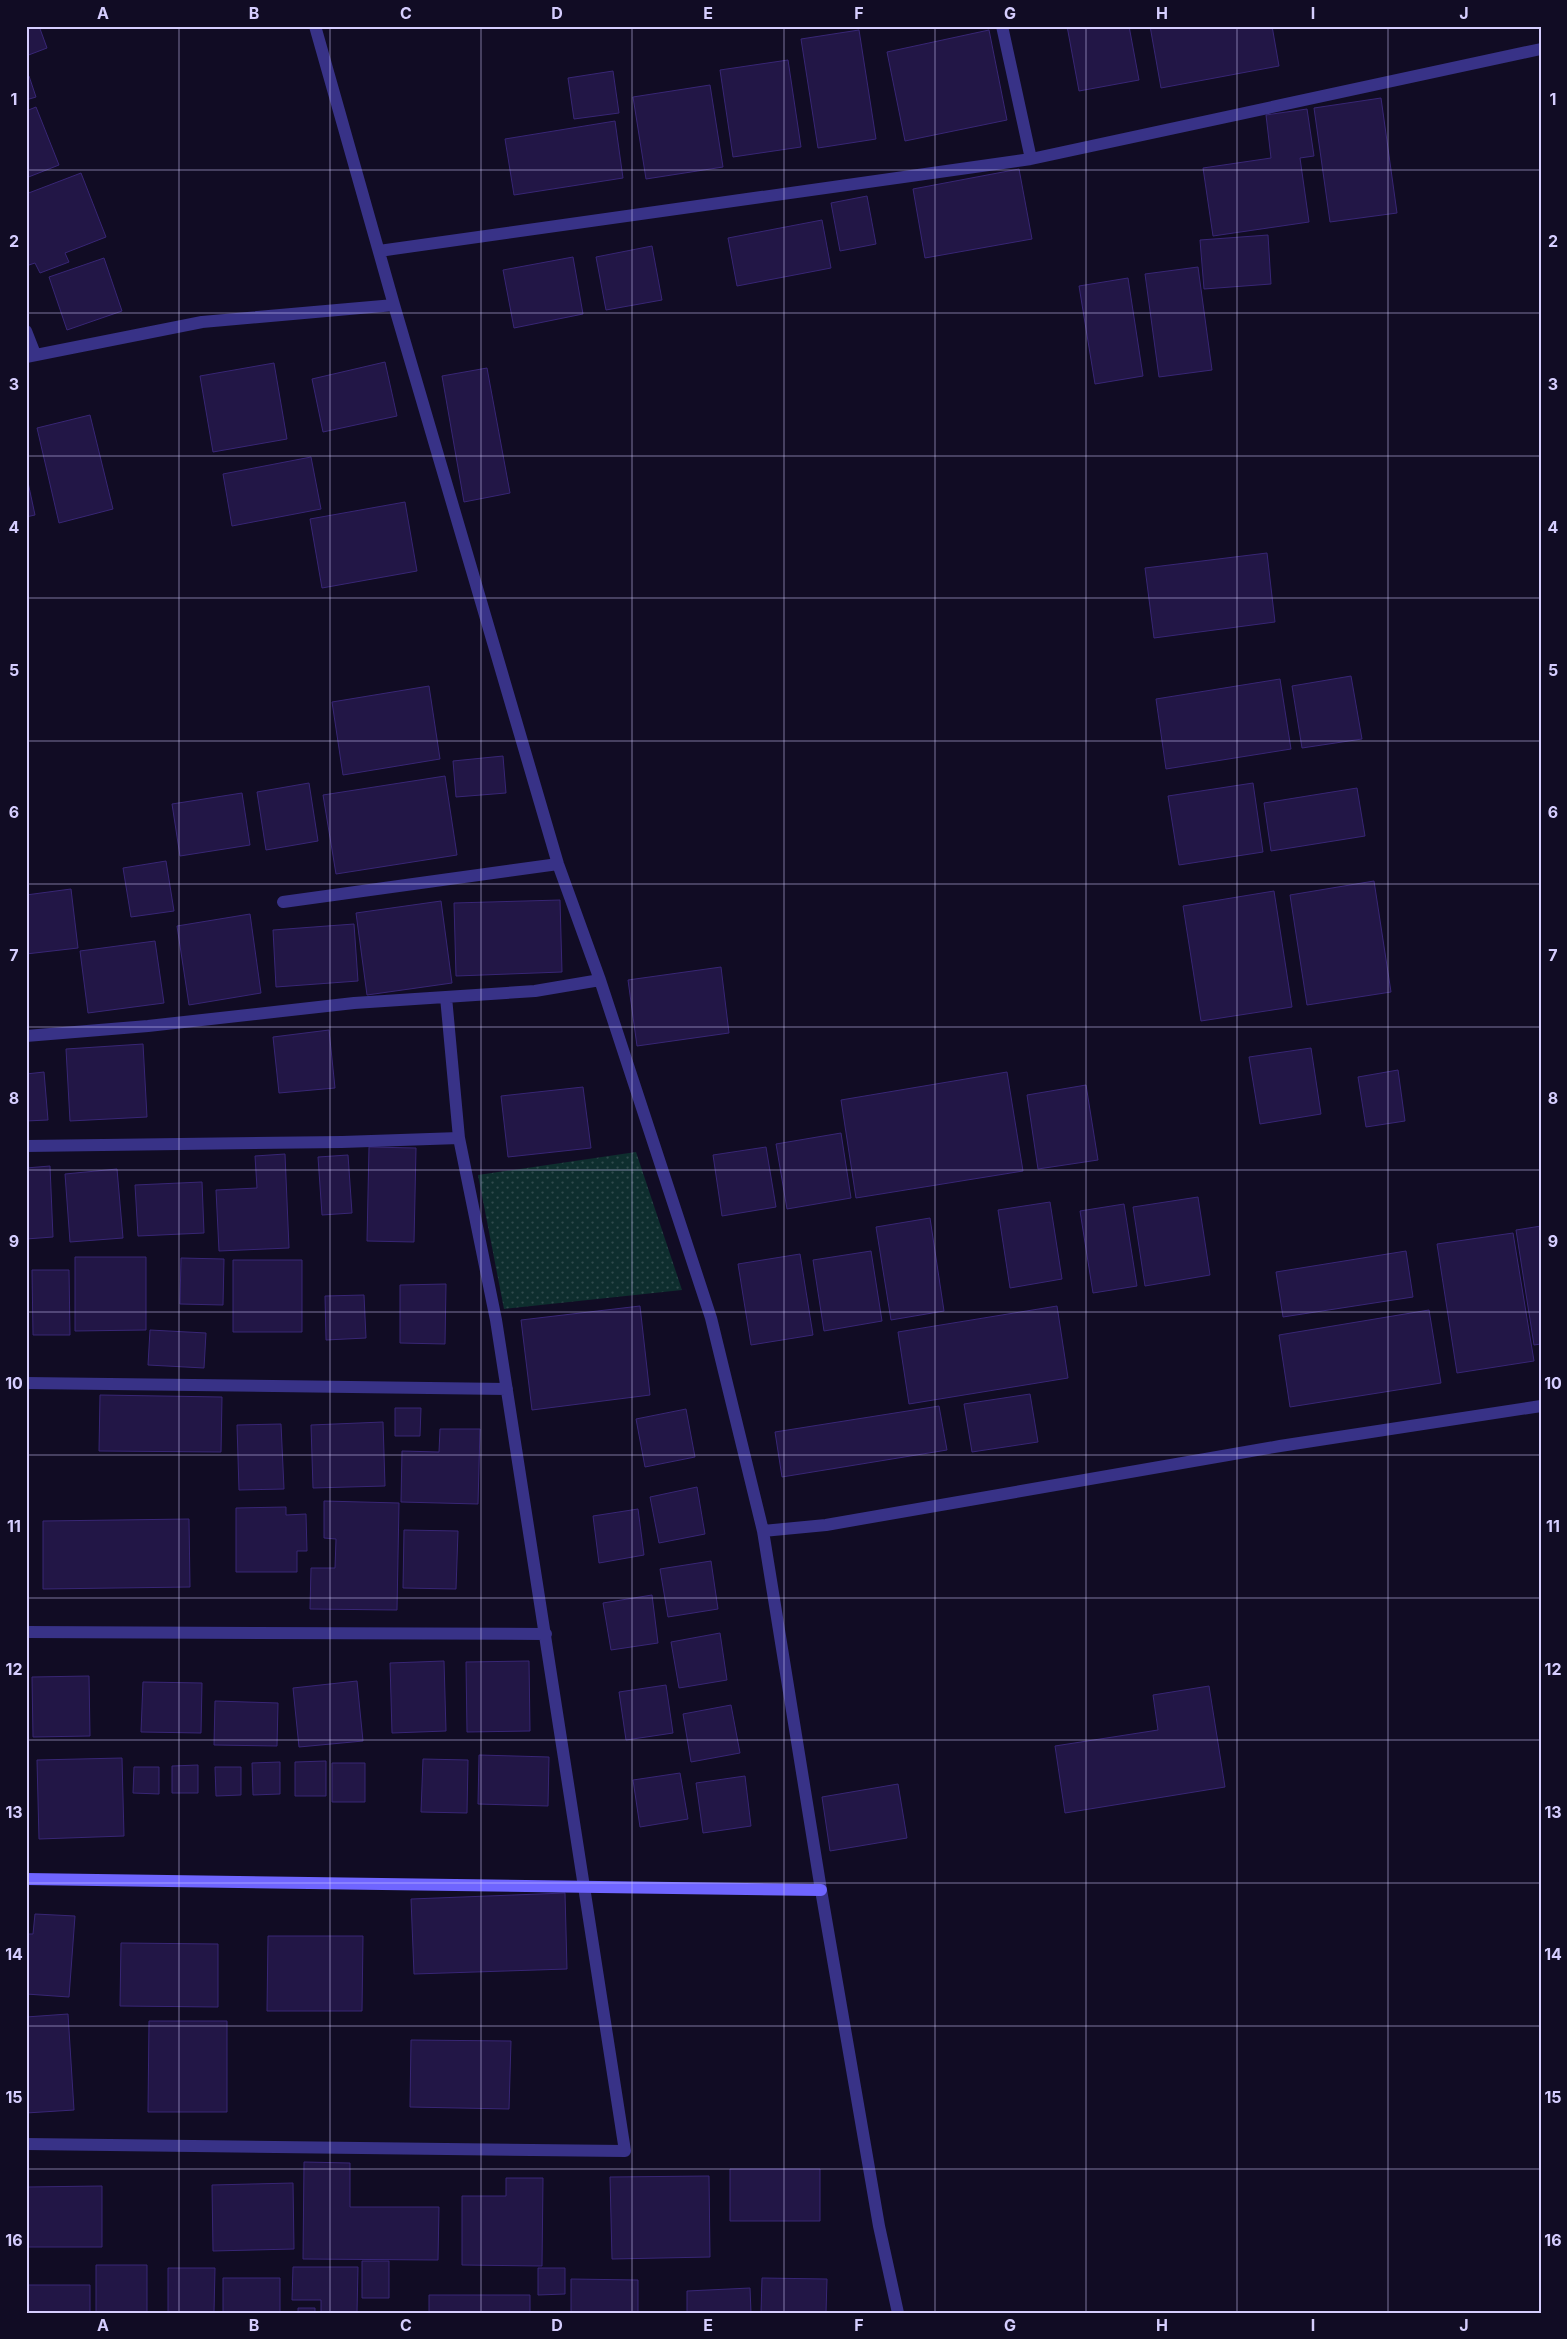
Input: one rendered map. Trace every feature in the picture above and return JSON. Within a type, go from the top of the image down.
[{"type":"street","points":[[315,26],[394,306],[558,864],[600,980],[711,1318],[763,1531],[821,1890],[879,2226],[898,2313]]},
{"type":"street","points":[[1002,26],[1031,160]]},
{"type":"street","points":[[379,252],[1031,160],[1541,49]]},
{"type":"street","points":[[26,332],[31,355],[202,322],[394,306]]},
{"type":"street","points":[[284,902],[558,864]]},
{"type":"street","points":[[26,1036],[158,1025],[354,1003],[535,991],[600,980]]},
{"type":"street","points":[[26,2144],[625,2151],[496,1320],[459,1138],[446,997]]},
{"type":"street","points":[[26,1146],[342,1142],[459,1138]]},
{"type":"street","points":[[26,1383],[507,1389]]},
{"type":"street","points":[[763,1531],[826,1525],[1280,1446],[1541,1406]]},
{"type":"street","points":[[26,1632],[546,1634]]},
{"type":"street","points":[[26,1879],[821,1890]]},
{"type":"green space","points":[[636,1152],[682,1290],[504,1309],[478,1175]]},
{"type":"building","points":[[26,26],[39,26],[47,48],[26,56]]},
{"type":"building","points":[[1067,26],[1129,26],[1139,80],[1079,91]]},
{"type":"building","points":[[1150,26],[1272,26],[1279,66],[1161,88]]},
{"type":"building","points":[[859,30],[876,139],[818,148],[801,39]]},
{"type":"building","points":[[989,30],[1007,120],[905,141],[887,52]]},
{"type":"building","points":[[788,60],[801,147],[733,157],[720,70]]},
{"type":"building","points":[[613,71],[619,113],[574,119],[568,78]]},
{"type":"building","points":[[29,76],[36,97],[26,100],[26,77]]},
{"type":"building","points":[[710,85],[723,167],[646,179],[633,97]]},
{"type":"building","points":[[1381,98],[1397,213],[1330,222],[1314,108]]},
{"type":"building","points":[[36,107],[59,165],[26,178],[26,111]]},
{"type":"building","points":[[1307,109],[1314,156],[1300,158],[1309,222],[1213,236],[1203,168],[1271,158],[1266,115]]},
{"type":"building","points":[[615,121],[623,178],[514,195],[505,139]]},
{"type":"building","points":[[1019,169],[1032,239],[925,258],[913,189]]},
{"type":"building","points":[[81,173],[106,237],[65,253],[69,262],[40,273],[35,263],[26,266],[26,194]]},
{"type":"building","points":[[867,196],[876,244],[840,251],[831,203]]},
{"type":"building","points":[[822,220],[831,268],[737,286],[728,238]]},
{"type":"building","points":[[1268,235],[1271,284],[1204,289],[1200,240]]},
{"type":"building","points":[[652,246],[662,300],[606,310],[596,257]]},
{"type":"building","points":[[573,257],[583,314],[514,328],[503,270]]},
{"type":"building","points":[[104,258],[122,311],[67,330],[49,277]]},
{"type":"building","points":[[1198,267],[1212,370],[1159,377],[1145,274]]},
{"type":"building","points":[[1128,278],[1143,376],[1095,384],[1079,286]]},
{"type":"building","points":[[385,362],[397,416],[323,432],[312,379]]},
{"type":"building","points":[[274,363],[287,439],[213,452],[200,376]]},
{"type":"building","points":[[487,368],[510,493],[464,502],[442,376]]},
{"type":"building","points":[[90,415],[113,509],[59,523],[37,428]]},
{"type":"building","points":[[311,457],[321,509],[232,526],[223,474]]},
{"type":"building","points":[[26,473],[35,515],[26,517]]},
{"type":"building","points":[[405,502],[417,571],[322,588],[310,519]]},
{"type":"building","points":[[1267,553],[1275,622],[1154,638],[1145,568]]},
{"type":"building","points":[[1351,676],[1362,739],[1302,748],[1292,686]]},
{"type":"building","points":[[1280,679],[1291,749],[1166,769],[1156,699]]},
{"type":"building","points":[[429,686],[440,759],[343,775],[332,702]]},
{"type":"building","points":[[503,756],[506,793],[456,797],[453,761]]},
{"type":"building","points":[[445,776],[457,855],[336,874],[323,795]]},
{"type":"building","points":[[309,783],[318,841],[266,850],[257,792]]},
{"type":"building","points":[[1253,783],[1263,852],[1179,865],[1168,796]]},
{"type":"building","points":[[1357,788],[1365,836],[1271,851],[1264,803]]},
{"type":"building","points":[[242,793],[250,845],[180,856],[172,804]]},
{"type":"building","points":[[166,861],[174,911],[131,917],[123,868]]},
{"type":"building","points":[[1374,881],[1391,992],[1307,1005],[1290,895]]},
{"type":"building","points":[[71,889],[78,948],[26,954],[26,895]]},
{"type":"building","points":[[1274,891],[1292,1007],[1201,1021],[1183,906]]},
{"type":"building","points":[[560,900],[562,972],[456,976],[454,903]]},
{"type":"building","points":[[441,901],[452,983],[367,995],[356,913]]},
{"type":"building","points":[[250,914],[261,993],[189,1005],[177,926]]},
{"type":"building","points":[[354,924],[358,981],[276,987],[273,930]]},
{"type":"building","points":[[155,941],[164,1003],[88,1013],[80,951]]},
{"type":"building","points":[[721,967],[729,1033],[637,1046],[628,980]]},
{"type":"building","points":[[329,1030],[335,1088],[279,1093],[273,1037]]},
{"type":"building","points":[[143,1044],[147,1117],[70,1121],[66,1049]]},
{"type":"building","points":[[1311,1048],[1321,1114],[1260,1124],[1249,1057]]},
{"type":"building","points":[[1398,1070],[1405,1121],[1366,1127],[1358,1077]]},
{"type":"building","points":[[44,1072],[48,1120],[26,1121],[26,1074]]},
{"type":"building","points":[[1007,1072],[1023,1171],[856,1198],[841,1100]]},
{"type":"building","points":[[1086,1085],[1098,1160],[1038,1169],[1027,1095]]},
{"type":"building","points":[[583,1087],[591,1148],[508,1157],[501,1096]]},
{"type":"building","points":[[841,1133],[851,1198],[787,1209],[776,1144]]},
{"type":"building","points":[[369,1147],[416,1148],[414,1242],[367,1241]]},
{"type":"building","points":[[766,1147],[776,1207],[722,1216],[713,1155]]},
{"type":"building","points":[[285,1154],[289,1248],[219,1251],[216,1190],[257,1188],[255,1156]]},
{"type":"building","points":[[348,1155],[352,1213],[322,1215],[318,1157]]},
{"type":"building","points":[[50,1166],[53,1237],[26,1239],[26,1168]]},
{"type":"building","points":[[117,1169],[123,1238],[70,1242],[65,1174]]},
{"type":"building","points":[[202,1182],[204,1233],[138,1236],[135,1185]]},
{"type":"building","points":[[1198,1197],[1210,1275],[1145,1286],[1133,1207]]},
{"type":"building","points":[[1050,1202],[1062,1279],[1010,1288],[998,1210]]},
{"type":"building","points":[[1124,1204],[1137,1286],[1093,1293],[1080,1211]]},
{"type":"building","points":[[930,1218],[944,1311],[891,1320],[876,1227]]},
{"type":"building","points":[[1541,1226],[1541,1344],[1534,1345],[1516,1230]]},
{"type":"building","points":[[1513,1233],[1534,1361],[1457,1373],[1437,1244]]},
{"type":"building","points":[[871,1251],[882,1321],[824,1331],[813,1260]]},
{"type":"building","points":[[1406,1251],[1413,1297],[1283,1317],[1276,1272]]},
{"type":"building","points":[[800,1254],[813,1335],[751,1345],[738,1264]]},
{"type":"building","points":[[75,1257],[146,1257],[146,1330],[75,1331]]},
{"type":"building","points":[[181,1258],[224,1259],[223,1305],[180,1304]]},
{"type":"building","points":[[233,1260],[302,1260],[302,1332],[233,1332]]},
{"type":"building","points":[[32,1270],[69,1270],[70,1335],[33,1335]]},
{"type":"building","points":[[446,1284],[445,1344],[400,1343],[400,1285]]},
{"type":"building","points":[[364,1295],[366,1338],[326,1340],[325,1296]]},
{"type":"building","points":[[640,1306],[650,1395],[532,1410],[521,1320]]},
{"type":"building","points":[[1057,1306],[1068,1378],[909,1404],[898,1332]]},
{"type":"building","points":[[1429,1310],[1441,1383],[1290,1407],[1279,1335]]},
{"type":"building","points":[[150,1330],[206,1333],[204,1368],[148,1365]]},
{"type":"building","points":[[1030,1394],[1038,1442],[972,1452],[964,1404]]},
{"type":"building","points":[[100,1395],[222,1397],[221,1452],[99,1451]]},
{"type":"building","points":[[939,1406],[947,1450],[782,1477],[775,1432]]},
{"type":"building","points":[[395,1408],[421,1408],[420,1436],[395,1436]]},
{"type":"building","points":[[686,1409],[695,1457],[645,1467],[636,1419]]},
{"type":"building","points":[[383,1422],[385,1486],[313,1488],[311,1425]]},
{"type":"building","points":[[281,1424],[284,1489],[239,1490],[237,1425]]},
{"type":"building","points":[[440,1429],[480,1429],[478,1504],[401,1502],[402,1451],[439,1452]]},
{"type":"building","points":[[697,1487],[705,1534],[659,1543],[650,1497]]},
{"type":"building","points":[[324,1501],[399,1503],[397,1610],[310,1609],[311,1568],[335,1568],[336,1539],[324,1538]]},
{"type":"building","points":[[286,1507],[286,1515],[306,1514],[307,1551],[297,1551],[297,1572],[236,1572],[236,1508]]},
{"type":"building","points":[[638,1509],[644,1555],[599,1563],[593,1516]]},
{"type":"building","points":[[189,1519],[190,1587],[43,1589],[43,1521]]},
{"type":"building","points":[[404,1530],[458,1531],[456,1589],[403,1588]]},
{"type":"building","points":[[711,1561],[718,1609],[668,1617],[660,1569]]},
{"type":"building","points":[[652,1595],[658,1643],[611,1650],[603,1603]]},
{"type":"building","points":[[720,1633],[727,1680],[679,1688],[671,1642]]},
{"type":"building","points":[[444,1661],[446,1731],[392,1733],[390,1663]]},
{"type":"building","points":[[529,1661],[530,1731],[467,1732],[466,1662]]},
{"type":"building","points":[[89,1676],[90,1736],[33,1737],[32,1677]]},
{"type":"building","points":[[357,1681],[363,1741],[299,1747],[293,1688]]},
{"type":"building","points":[[143,1682],[202,1683],[201,1733],[141,1732]]},
{"type":"building","points":[[666,1685],[673,1733],[626,1740],[619,1692]]},
{"type":"building","points":[[1209,1686],[1225,1787],[1065,1813],[1055,1746],[1158,1730],[1153,1695]]},
{"type":"building","points":[[215,1701],[278,1703],[277,1746],[214,1745]]},
{"type":"building","points":[[731,1705],[740,1753],[691,1762],[683,1714]]},
{"type":"building","points":[[479,1755],[549,1757],[548,1806],[478,1804]]},
{"type":"building","points":[[122,1758],[124,1836],[39,1839],[37,1760]]},
{"type":"building","points":[[423,1759],[468,1760],[467,1813],[421,1812]]},
{"type":"building","points":[[326,1761],[326,1796],[295,1796],[295,1762]]},
{"type":"building","points":[[280,1762],[280,1794],[253,1795],[252,1763]]},
{"type":"building","points":[[332,1763],[365,1763],[365,1802],[332,1802]]},
{"type":"building","points":[[198,1765],[198,1793],[172,1793],[172,1766]]},
{"type":"building","points":[[134,1767],[159,1767],[159,1794],[133,1793]]},
{"type":"building","points":[[215,1767],[241,1767],[241,1795],[216,1796]]},
{"type":"building","points":[[680,1773],[688,1819],[640,1827],[633,1780]]},
{"type":"building","points":[[745,1776],[751,1826],[703,1833],[696,1783]]},
{"type":"building","points":[[898,1784],[907,1838],[830,1851],[822,1797]]},
{"type":"building","points":[[565,1893],[567,1969],[414,1974],[411,1899]]},
{"type":"building","points":[[35,1914],[75,1916],[69,1997],[26,1994],[26,1934],[33,1934]]},
{"type":"building","points":[[268,1936],[363,1936],[362,2011],[267,2011]]},
{"type":"building","points":[[121,1943],[218,1944],[218,2007],[120,2006]]},
{"type":"building","points":[[68,2014],[74,2110],[26,2113],[26,2017]]},
{"type":"building","points":[[149,2021],[227,2021],[227,2112],[148,2112]]},
{"type":"building","points":[[411,2040],[511,2041],[509,2109],[410,2107]]},
{"type":"building","points":[[304,2162],[350,2163],[350,2207],[439,2207],[438,2260],[303,2259]]},
{"type":"building","points":[[730,2169],[820,2169],[820,2221],[730,2221]]},
{"type":"building","points":[[709,2176],[710,2257],[612,2259],[610,2177]]},
{"type":"building","points":[[506,2178],[543,2178],[542,2266],[462,2265],[462,2196],[506,2196]]},
{"type":"building","points":[[293,2183],[294,2249],[213,2251],[212,2185]]},
{"type":"building","points":[[102,2186],[102,2247],[26,2247],[26,2187]]},
{"type":"building","points":[[362,2261],[389,2261],[389,2298],[362,2298]]},
{"type":"building","points":[[96,2265],[147,2265],[147,2313],[96,2313]]},
{"type":"building","points":[[293,2267],[358,2267],[357,2313],[321,2313],[321,2300],[292,2300]]},
{"type":"building","points":[[168,2268],[215,2268],[214,2313],[168,2313]]},
{"type":"building","points":[[538,2268],[565,2268],[565,2294],[538,2295]]},
{"type":"building","points":[[223,2278],[280,2278],[280,2313],[223,2313]]},
{"type":"building","points":[[762,2278],[827,2279],[826,2313],[761,2313]]},
{"type":"building","points":[[571,2279],[638,2280],[638,2313],[571,2313]]},
{"type":"building","points":[[26,2285],[90,2285],[90,2313],[26,2313]]},
{"type":"building","points":[[750,2288],[751,2313],[687,2313],[687,2291]]},
{"type":"building","points":[[429,2295],[530,2295],[530,2313],[429,2313]]},
{"type":"building","points":[[298,2308],[315,2308],[315,2313],[298,2313]]}]
